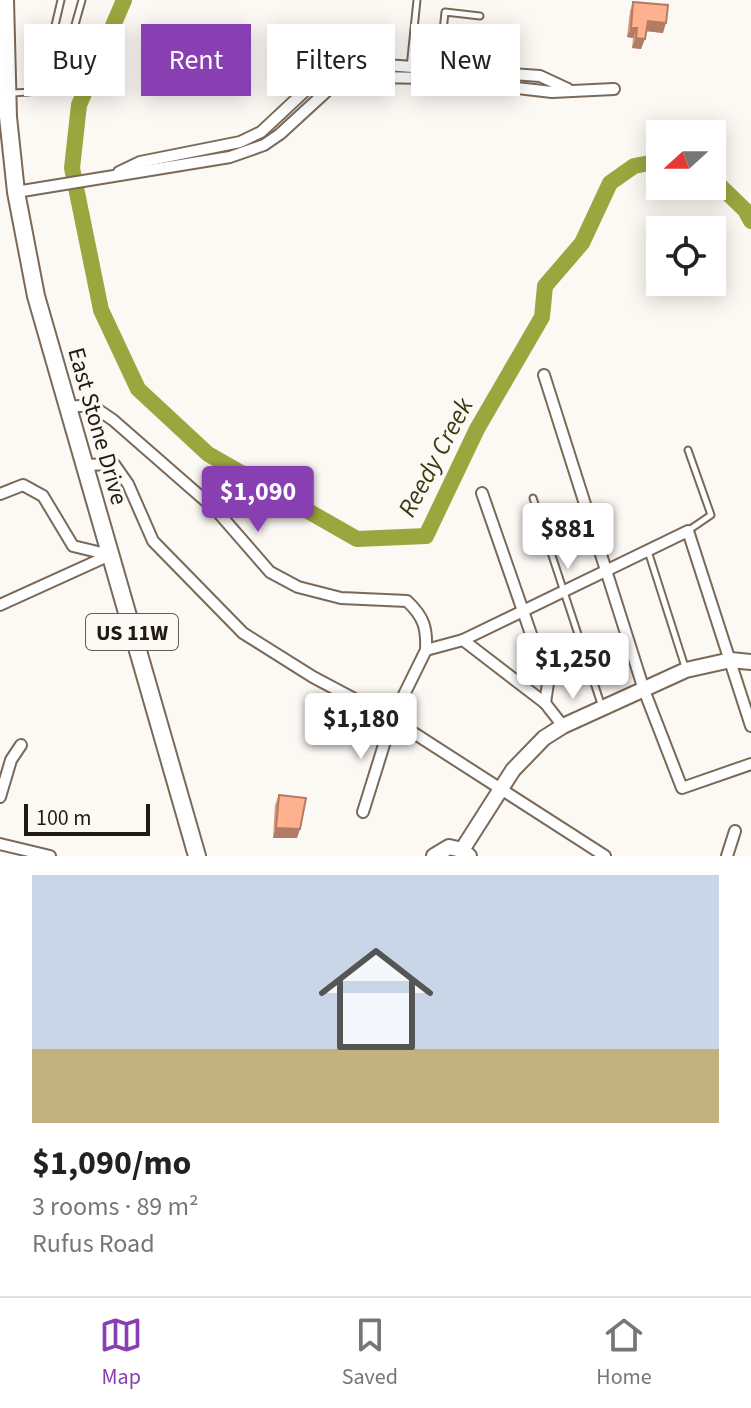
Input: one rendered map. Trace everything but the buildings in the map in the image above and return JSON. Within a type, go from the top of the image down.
[{"type":"highway","name":"East Stone Drive","points":[[5,0],[7,93],[16,192],[36,296],[197,856]]},
{"type":"main road","points":[[434,856],[449,847],[466,853],[501,788],[527,753],[563,726],[686,670],[731,660],[751,662]]},
{"type":"street","points":[[16,192],[108,177],[140,162],[240,142],[261,132],[307,89],[329,75],[356,66],[410,72]]},
{"type":"street","points":[[520,76],[540,76],[568,89],[588,92],[614,89]]},
{"type":"street","points":[[544,375],[644,690],[682,788],[751,764]]},
{"type":"street","points":[[68,407],[91,405],[113,420],[216,510],[270,572],[298,587],[341,598],[407,601],[420,613],[427,628],[426,650],[392,719],[363,812]]},
{"type":"street","points":[[84,465],[114,464],[128,484],[153,541],[243,633],[313,677],[392,719],[605,856]]},
{"type":"street","points":[[0,494],[23,485],[43,496],[73,546],[110,555]]},
{"type":"street","points":[[482,493],[548,683],[545,703]]},
{"type":"street","points":[[426,650],[463,640],[688,531],[751,726]]},
{"type":"street","points":[[0,605],[110,555]]},
{"type":"street","points":[[463,640],[545,703],[563,726]]},
{"type":"street","points":[[0,797],[11,760],[21,745]]},
{"type":"street","points":[[727,856],[735,831]]},
{"type":"street","points":[[0,844],[50,856]]},
{"type":"lane","points":[[58,24],[64,0]]},
{"type":"lane","points":[[73,24],[82,0]]},
{"type":"lane","points":[[410,72],[417,0]]},
{"type":"lane","points":[[444,24],[445,12],[480,16]]},
{"type":"lane","points":[[7,93],[24,92]]},
{"type":"lane","points":[[688,450],[711,515],[688,531]]},
{"type":"lane","points":[[533,498],[603,708]]},
{"type":"lane","points":[[648,551],[686,670]]},
{"type":"waterway","name":"Reedy Creek","points":[[124,0],[79,105],[72,168],[101,310],[138,389],[208,454],[357,539],[426,536],[477,429],[542,317],[545,286],[582,243],[610,183],[634,166],[646,164]]},
{"type":"waterway","name":"Reedy Creek","points":[[726,192],[745,210],[751,221]]}]
